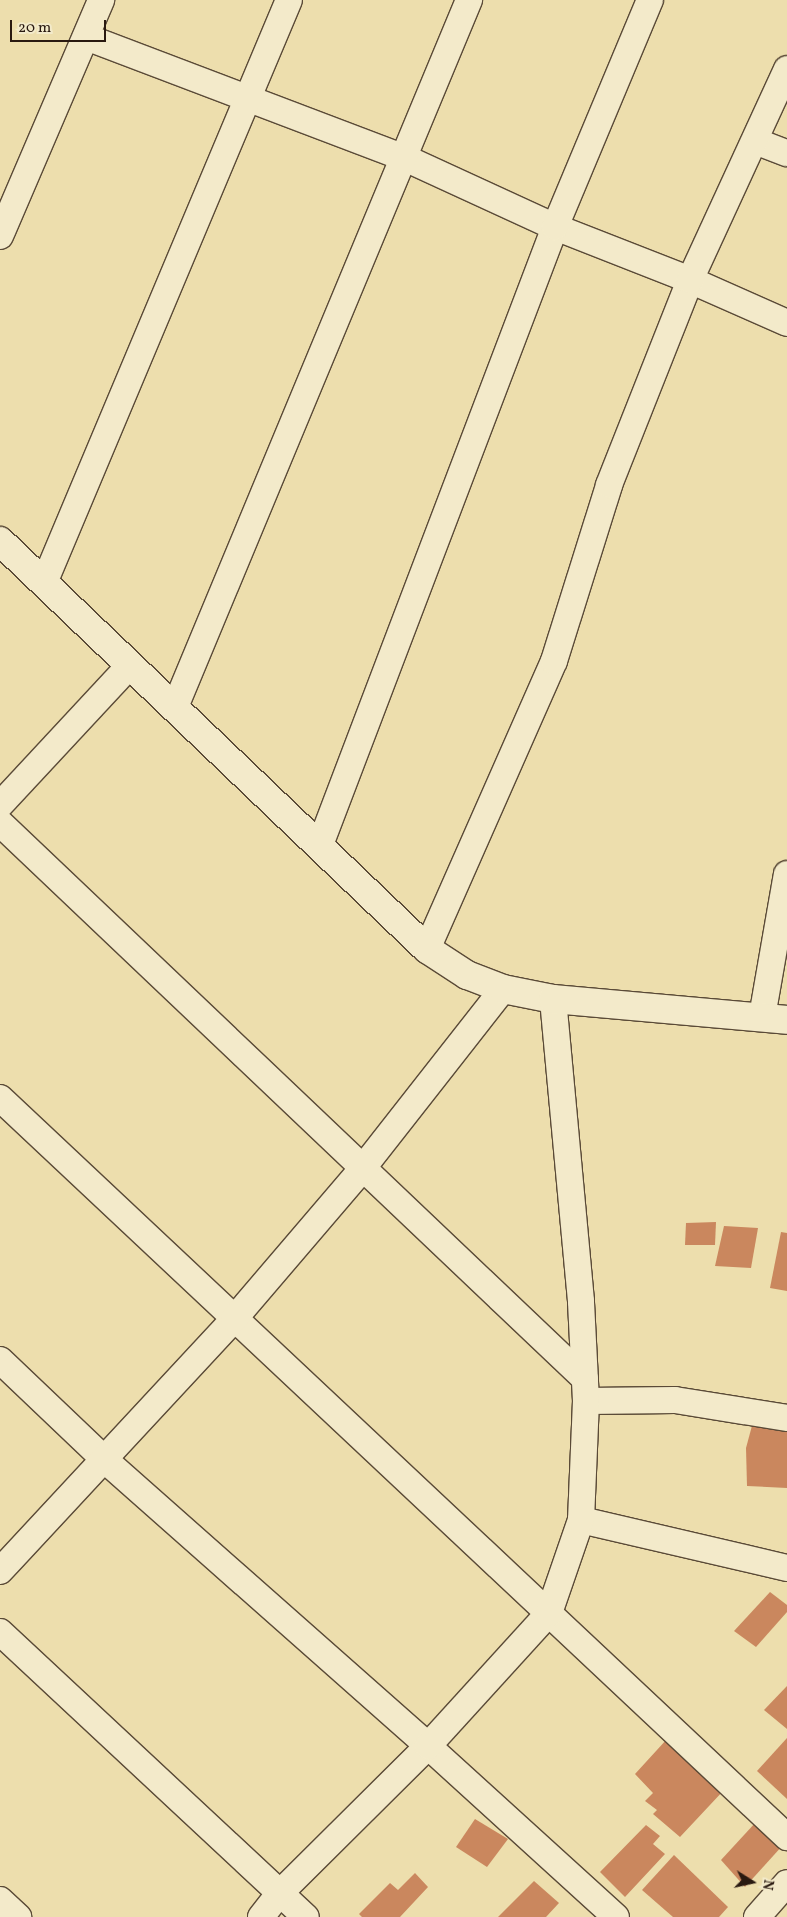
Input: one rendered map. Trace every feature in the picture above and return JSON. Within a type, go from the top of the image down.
[{"type":"street","points":[[0,236],[101,0]]},
{"type":"street","points":[[44,582],[289,0]]},
{"type":"street","points":[[175,707],[405,158],[469,0]]},
{"type":"street","points":[[320,844],[555,227],[650,0]]},
{"type":"street","points":[[86,37],[405,158],[555,227],[690,280],[787,323]]},
{"type":"street","points":[[427,949],[554,661],[609,485],[690,280],[787,69]]},
{"type":"street","points":[[755,141],[787,153]]},
{"type":"street","points":[[0,541],[128,666],[175,707],[320,844],[427,949],[467,975],[503,989],[553,999],[775,1018],[787,874]]},
{"type":"street","points":[[0,805],[128,666]]},
{"type":"street","points":[[0,823],[362,1169],[585,1390],[674,1400],[787,1418]]},
{"type":"street","points":[[0,1571],[234,1319],[362,1169],[503,989]]},
{"type":"street","points":[[260,1917],[280,1893],[428,1746],[549,1613],[581,1520],[585,1390],[581,1301],[553,999]]},
{"type":"street","points":[[0,1098],[787,1837]]},
{"type":"street","points":[[0,1360],[104,1460],[428,1746],[616,1917]]},
{"type":"street","points":[[581,1520],[787,1568]]},
{"type":"street","points":[[757,1561],[787,1584]]},
{"type":"street","points":[[0,1632],[306,1917]]},
{"type":"street","points":[[756,1917],[787,1883]]},
{"type":"street","points":[[0,1900],[18,1917]]},
{"type":"building","points":[[716,1222],[715,1245],[685,1245],[686,1223]]},
{"type":"building","points":[[724,1226],[758,1228],[751,1268],[715,1266]]},
{"type":"building","points":[[781,1232],[787,1233],[787,1291],[770,1288]]},
{"type":"building","points":[[753,1422],[787,1426],[787,1488],[747,1486],[746,1448]]},
{"type":"building","points":[[770,1592],[787,1605],[787,1612],[756,1647],[734,1631]]},
{"type":"building","points":[[787,1686],[787,1729],[764,1710]]},
{"type":"building","points":[[787,1738],[787,1799],[757,1771]]},
{"type":"building","points":[[667,1739],[724,1790],[680,1837],[653,1814],[657,1810],[645,1801],[653,1793],[635,1774]]},
{"type":"building","points":[[475,1819],[508,1839],[487,1867],[456,1847]]},
{"type":"building","points":[[756,1822],[783,1845],[745,1887],[721,1860]]},
{"type":"building","points":[[646,1825],[660,1836],[653,1844],[665,1854],[625,1897],[600,1872]]},
{"type":"building","points":[[674,1855],[728,1907],[719,1917],[673,1917],[642,1890]]},
{"type":"building","points":[[415,1873],[428,1887],[400,1917],[362,1917],[359,1914],[390,1883],[398,1890]]},
{"type":"building","points":[[534,1881],[559,1903],[546,1917],[498,1917]]}]
